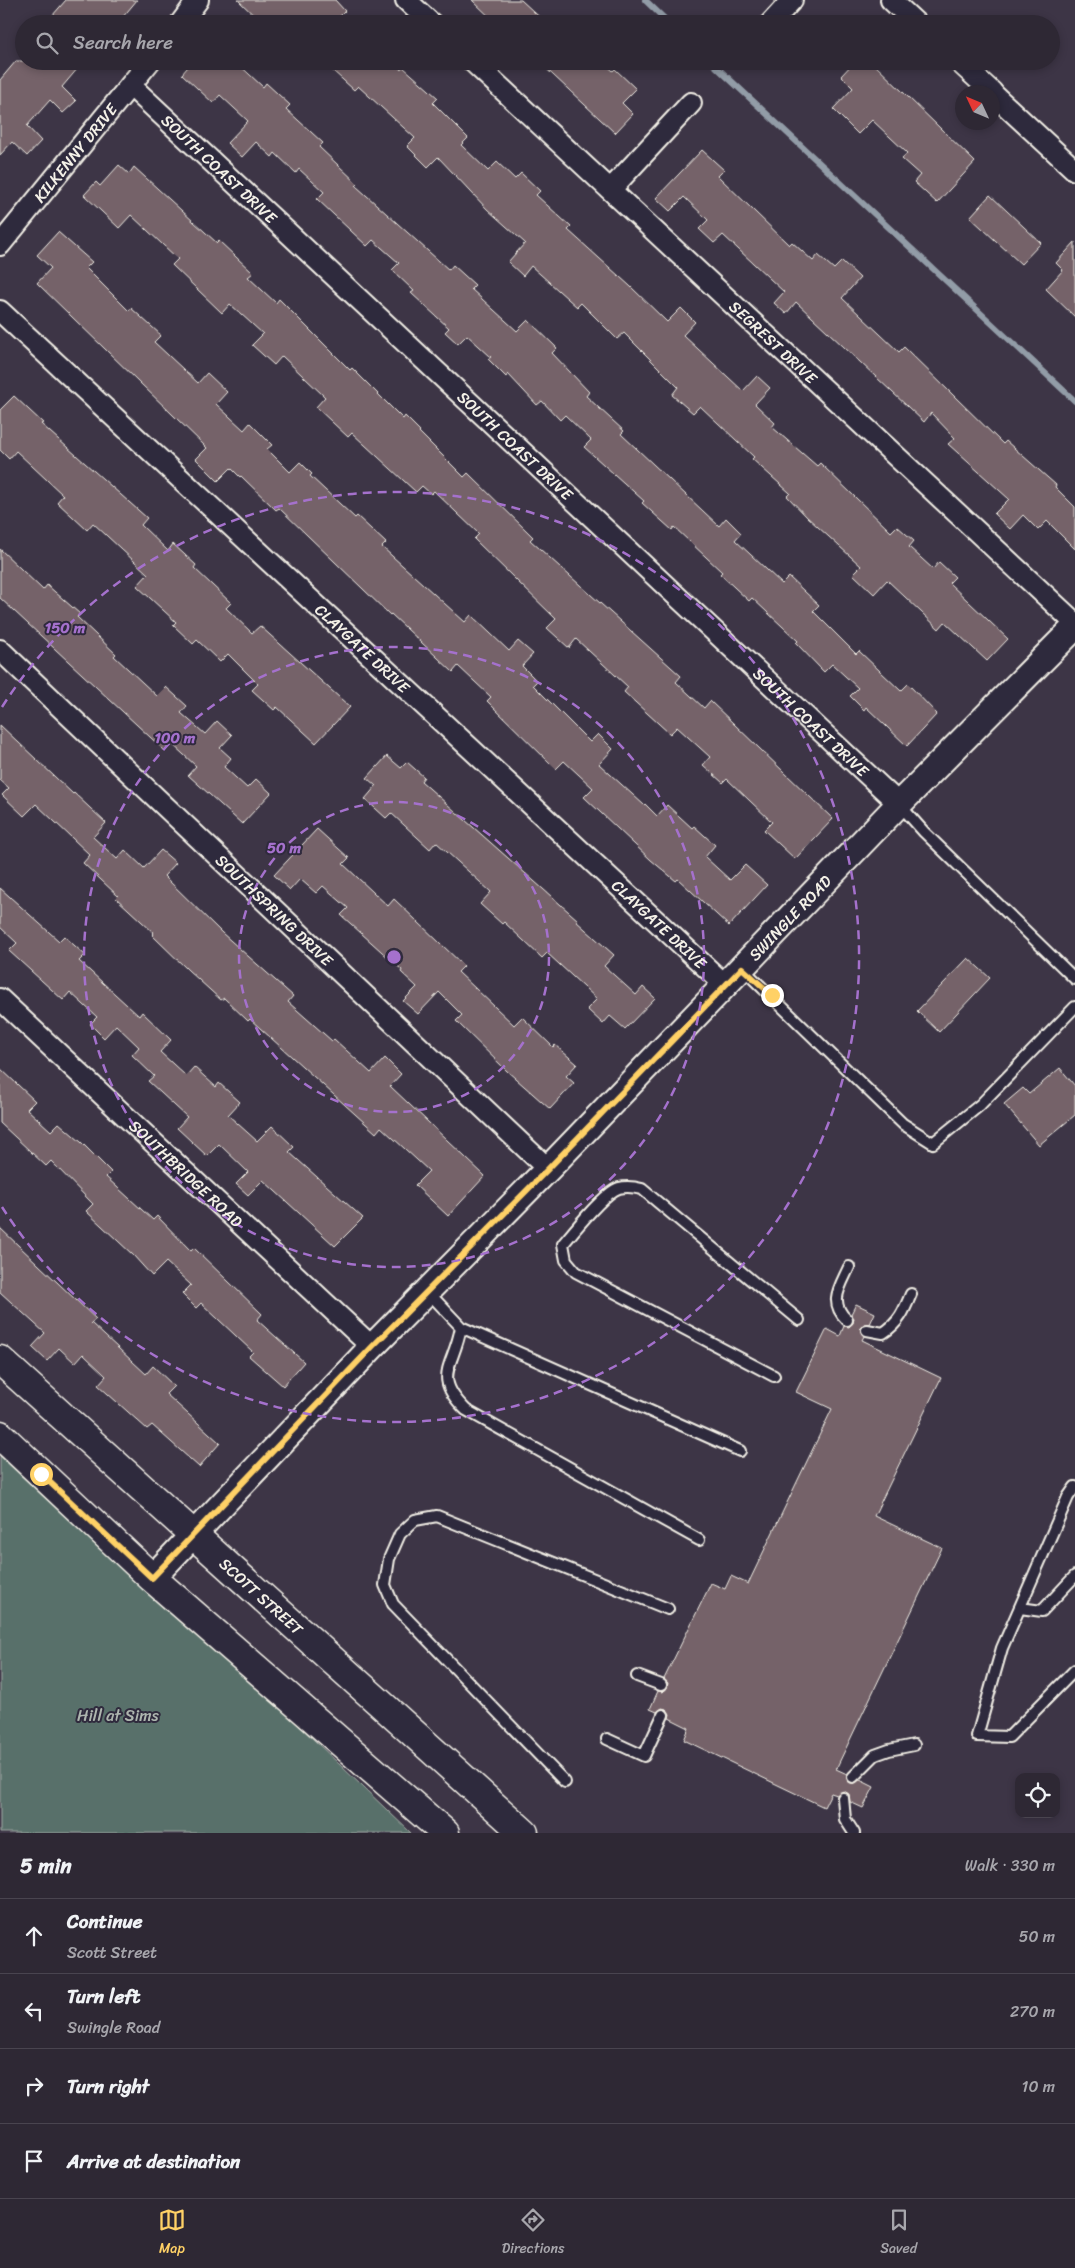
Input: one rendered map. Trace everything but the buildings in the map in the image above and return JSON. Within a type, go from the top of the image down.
[{"type":"main road","name":"SCOTT STREET","points":[[0,1360],[524,1833]]},
{"type":"main road","points":[[0,1435],[152,1578],[445,1833]]},
{"type":"street","points":[[187,15],[198,0]]},
{"type":"street","points":[[406,0],[422,15]]},
{"type":"street","points":[[778,15],[792,0]]},
{"type":"street","points":[[891,0],[907,15]]},
{"type":"street","name":"KILKENNY DRIVE","points":[[0,245],[143,70]]},
{"type":"street","name":"SEGREST DRIVE","points":[[482,70],[1075,623]]},
{"type":"street","points":[[968,70],[984,85]]},
{"type":"street","name":"SOUTH COAST DRIVE","points":[[131,86],[899,804]]},
{"type":"street","points":[[1000,100],[1073,163]]},
{"type":"street","points":[[610,189],[691,103]]},
{"type":"street","name":"CLAYGATE DRIVE","points":[[0,311],[734,976]]},
{"type":"street","name":"SWINGLE ROAD","points":[[152,1578],[372,1347],[548,1169],[899,804],[1075,627]]},
{"type":"street","name":"SOUTHSPRING DRIVE","points":[[0,650],[548,1169]]},
{"type":"street","name":"SOUTHBRIDGE ROAD","points":[[0,999],[372,1347]]},
{"type":"lane","points":[[899,804],[924,832],[1075,979]]},
{"type":"lane","points":[[734,976],[903,1124],[933,1143],[980,1105],[1075,1008]]},
{"type":"lane","points":[[774,1376],[576,1272],[566,1260],[563,1244],[582,1220],[616,1188],[633,1186],[642,1189],[799,1320]]},
{"type":"lane","points":[[847,1320],[840,1312],[836,1294],[849,1267]]},
{"type":"lane","points":[[427,1291],[462,1327],[740,1451]]},
{"type":"lane","points":[[867,1330],[883,1333],[894,1326],[902,1316],[911,1294]]},
{"type":"lane","points":[[462,1327],[446,1378],[448,1390],[466,1410],[699,1540]]},
{"type":"lane","points":[[1075,1487],[1068,1497],[1002,1648],[977,1736],[1009,1736],[1075,1670]]},
{"type":"lane","points":[[565,1782],[393,1604],[385,1585],[390,1559],[400,1534],[415,1520],[437,1516],[668,1610]]},
{"type":"lane","points":[[1020,1608],[1042,1611],[1075,1576]]},
{"type":"lane","points":[[636,1676],[661,1685]]},
{"type":"lane","points":[[607,1739],[644,1756],[663,1715]]},
{"type":"lane","points":[[853,1777],[875,1754],[914,1745]]},
{"type":"lane","points":[[843,1798],[844,1819],[854,1833]]},
{"type":"green space","name":"Hill at Sims","points":[[0,1439],[411,1833],[0,1833]]},
{"type":"waterway","points":[[645,0],[661,15]]},
{"type":"waterway","points":[[720,70],[1075,401]]},
{"type":"route","points":[[41,1474],[152,1578],[372,1347],[548,1169],[742,968],[772,995]]}]
